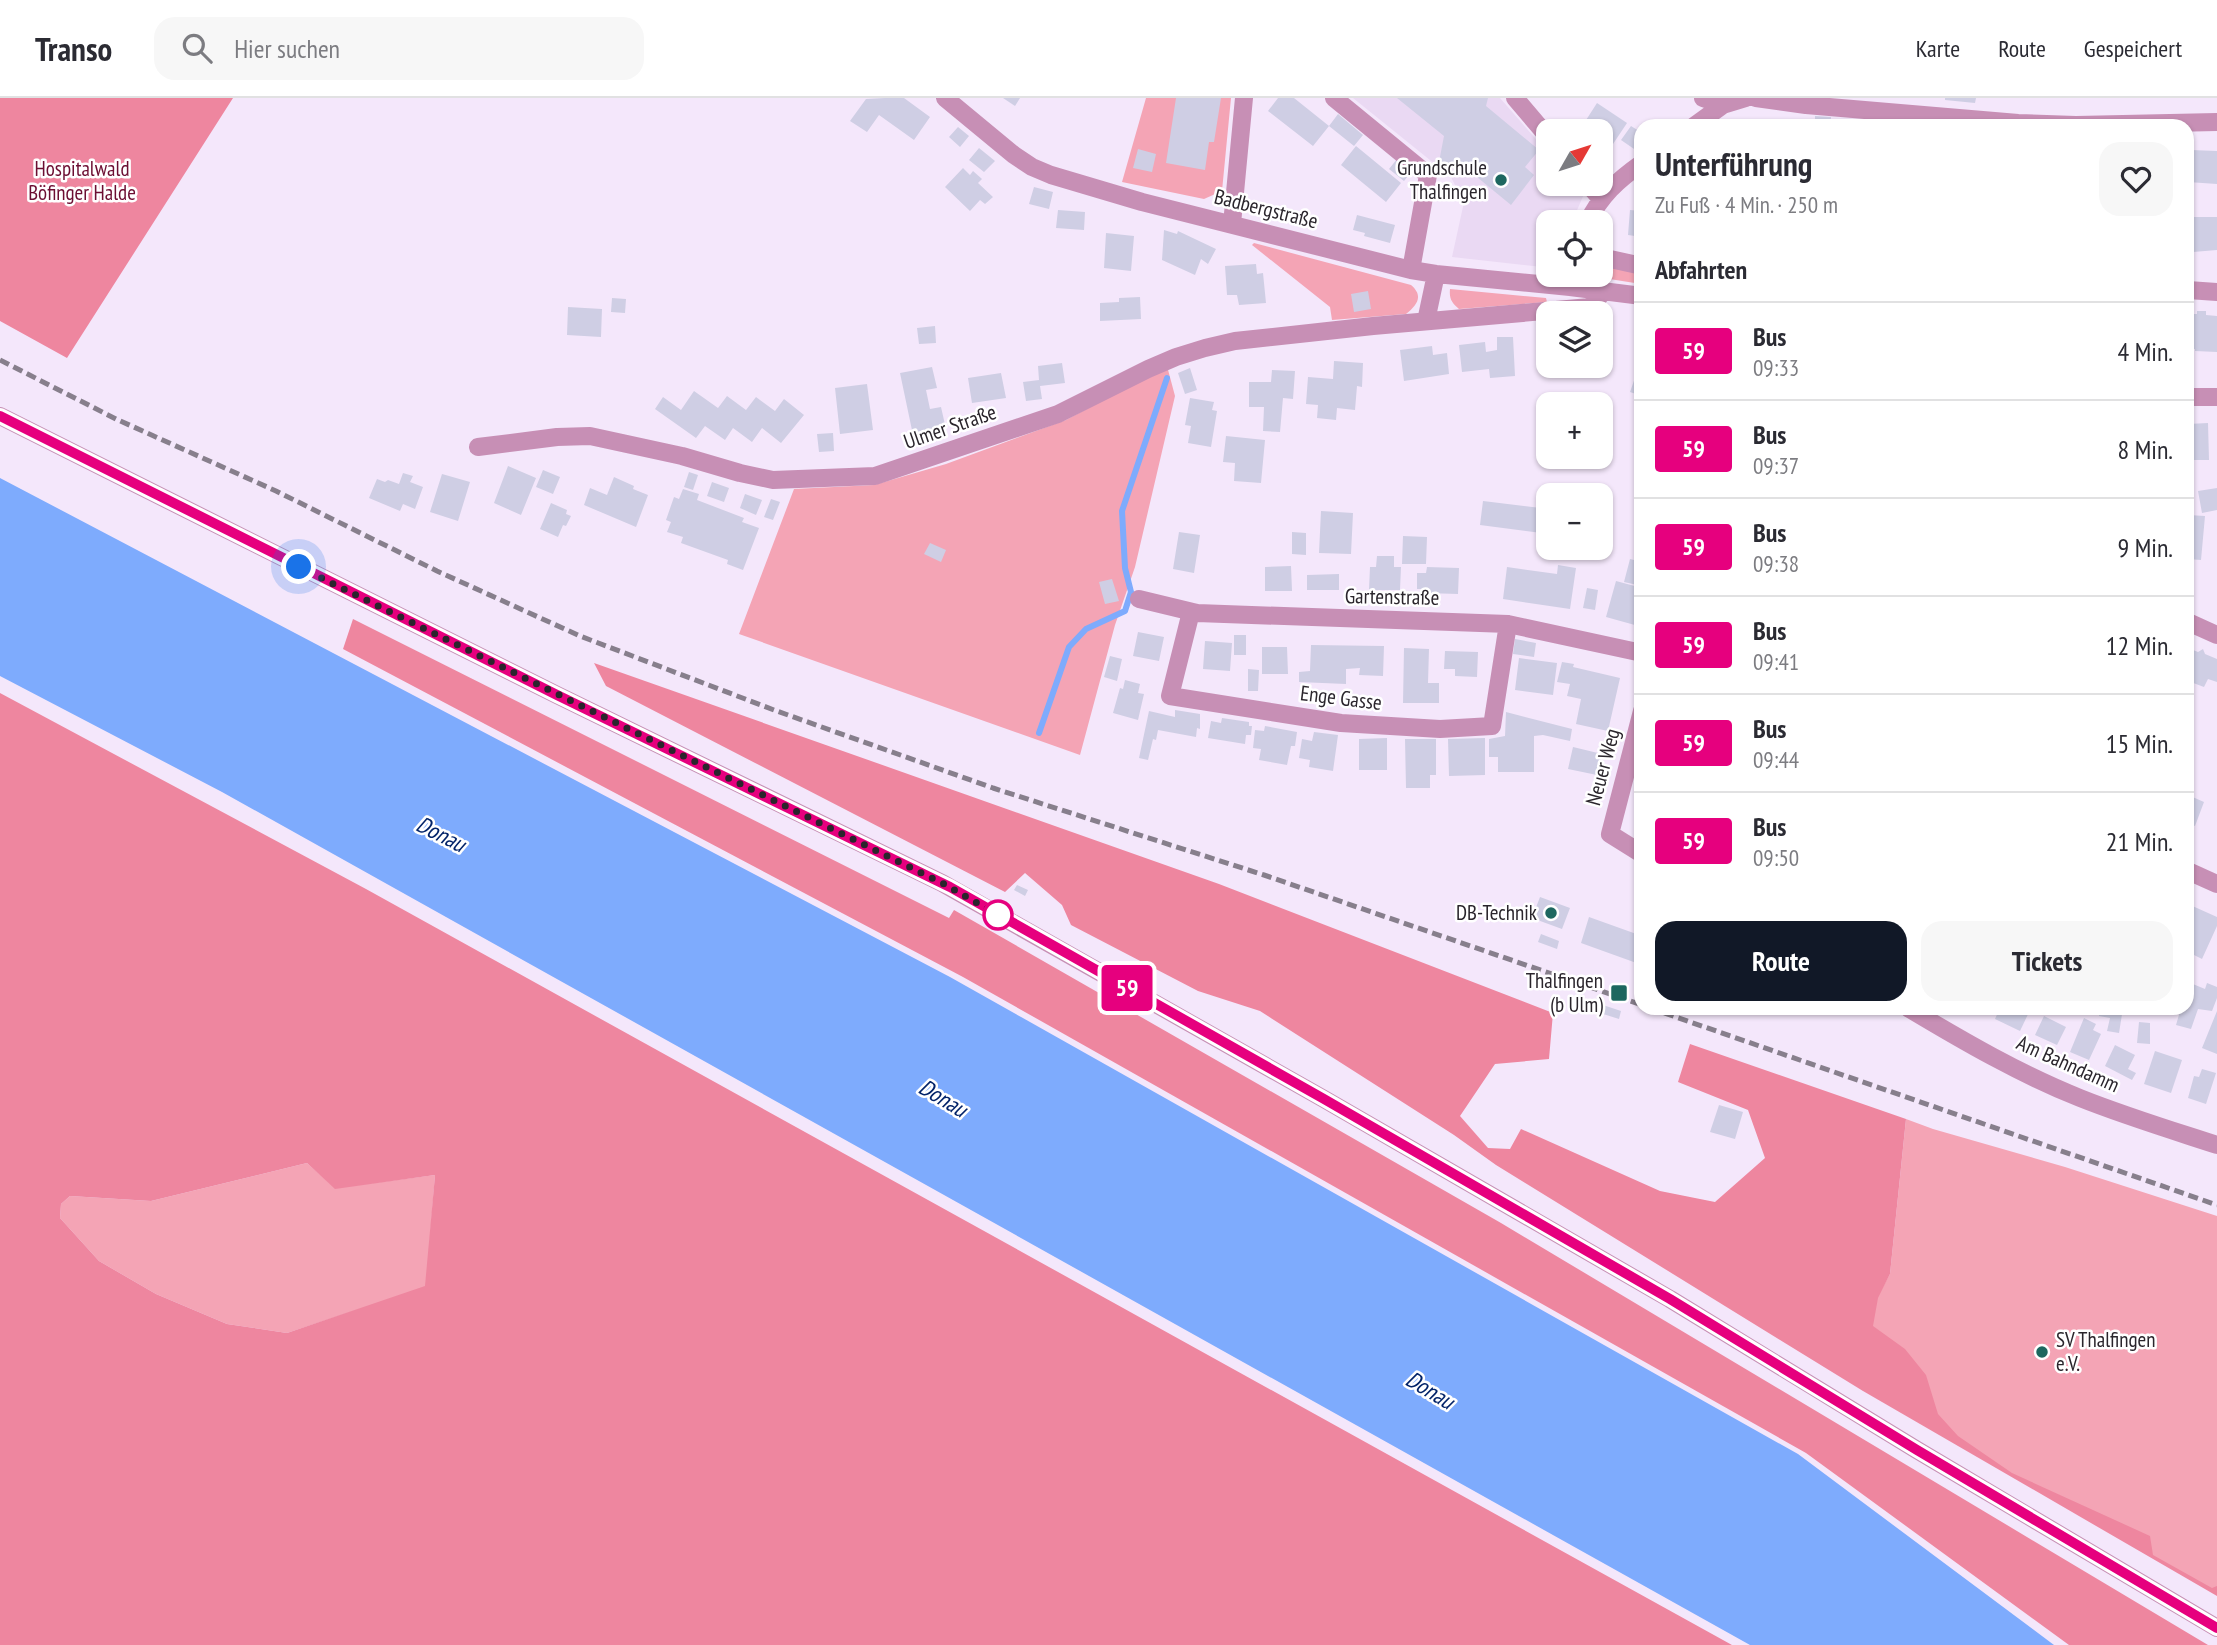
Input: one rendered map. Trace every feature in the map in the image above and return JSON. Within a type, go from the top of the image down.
[{"type":"street","name":"Badbergstraße","points":[[945,98],[1014,155],[1051,175],[1142,202],[1411,270],[1436,274],[1536,279]]},
{"type":"street","points":[[1232,224],[1244,98]]},
{"type":"street","points":[[1334,98],[1428,175],[1411,270]]},
{"type":"street","points":[[1515,98],[1536,123]]},
{"type":"street","points":[[1703,98],[1723,105]]},
{"type":"street","points":[[1704,119],[1723,105],[1746,98]]},
{"type":"street","points":[[1756,98],[1806,105],[1971,119]]},
{"type":"street","points":[[2194,123],[2217,122]]},
{"type":"street","points":[[1595,210],[1601,199],[1634,169]]},
{"type":"street","points":[[1613,260],[1634,264]]},
{"type":"street","points":[[1426,321],[1436,274]]},
{"type":"street","name":"Badbergstraße","points":[[1589,287],[1603,292]]},
{"type":"street","points":[[2194,290],[2217,292]]},
{"type":"street","points":[[1603,292],[1634,295]]},
{"type":"street","name":"Ulmer Straße","points":[[478,447],[590,436],[773,480],[875,476],[1058,414],[1148,369],[1205,348],[1235,341],[1590,307],[1603,292]]},
{"type":"street","points":[[2194,397],[2217,397]]},
{"type":"street","points":[[0,416],[557,695],[950,887],[1670,1299],[2217,1628]]},
{"type":"street","name":"Gartenstraße","points":[[1139,599],[1191,612],[1508,624],[1634,651]]},
{"type":"street","name":"Enge Gasse","points":[[1191,612],[1170,696],[1342,723],[1435,729],[1492,726],[1508,624]]},
{"type":"street","points":[[2194,625],[2217,635]]},
{"type":"street","name":"Neuer Weg","points":[[1634,741],[1609,834],[1634,849]]},
{"type":"street","points":[[2194,874],[2217,884]]},
{"type":"street","name":"Am Bahndamm","points":[[1920,1015],[1966,1042],[2060,1089],[2217,1145]]},
{"type":"shaded area","points":[[1146,98],[1231,98],[1222,191],[1204,199],[1122,182]]},
{"type":"shaded area","name":"Grundschule Thalfingen","points":[[1353,98],[1500,98],[1536,139],[1536,196],[1583,196],[1577,210],[1536,210],[1536,266],[1452,257],[1466,193],[1458,191],[1451,177]]},
{"type":"shaded area","points":[[1254,243],[1411,285],[1417,293],[1417,300],[1406,314],[1332,320],[1330,307],[1252,245]]},
{"type":"shaded area","points":[[1613,268],[1634,272],[1634,283],[1613,280]]},
{"type":"shaded area","points":[[1450,289],[1546,298],[1547,301],[1459,309],[1450,296]]},
{"type":"shaded area","points":[[1167,366],[1175,396],[1135,567],[1115,625],[1080,755],[739,634],[794,489],[874,485],[946,464],[1066,420]]},
{"type":"shaded area","name":"SV Thalfingen e.V.","points":[[1906,1119],[2217,1216],[2217,1595],[1866,1388],[1867,1316],[1890,1274]]},
{"type":"shaded area","points":[[307,1163],[335,1188],[435,1175],[426,1287],[287,1333],[227,1324],[156,1294],[99,1261],[60,1218],[61,1204],[70,1196],[151,1201]]},
{"type":"green space","name":"Hospitalwald Böfinger Halde","points":[[0,98],[233,98],[67,358],[0,321]]},
{"type":"green space","points":[[353,619],[949,918],[954,910],[1501,1223],[2208,1645],[2069,1645],[1806,1453],[963,977],[343,649]]},
{"type":"green space","points":[[594,663],[1219,884],[1553,1013],[1549,1059],[1495,1064],[1460,1116],[1488,1148],[1510,1149],[1521,1129],[1660,1191],[1715,1202],[1765,1158],[1748,1110],[1678,1082],[1690,1044],[1906,1119],[1890,1274],[1878,1298],[1873,1326],[1905,1349],[1926,1375],[1938,1414],[1958,1436],[2012,1473],[2150,1536],[2153,1555],[2212,1588],[2217,1586],[2217,1596],[1863,1391],[1496,1165],[1454,1135],[1260,1011],[1198,991],[1071,925],[1062,905],[1025,873],[1005,892],[606,686]]},
{"type":"green space","points":[[0,693],[366,889],[1732,1645],[0,1645]],"holes":[[[307,1163],[335,1189],[435,1175],[425,1286],[287,1333],[227,1324],[156,1294],[99,1261],[60,1218],[61,1204],[70,1196],[151,1201]]]},
{"type":"water","name":"Donau","points":[[0,478],[950,977],[1798,1454],[2054,1645],[1750,1645],[222,792],[0,676]]},
{"type":"building","points":[[904,98],[930,117],[914,140],[879,115],[867,132],[850,121],[866,99]]},
{"type":"building","points":[[1003,98],[1020,98],[1015,106]]},
{"type":"building","points":[[1176,98],[1221,98],[1214,142],[1209,142],[1205,170],[1166,163]]},
{"type":"building","points":[[1278,98],[1294,98],[1329,126],[1313,146],[1268,111]]},
{"type":"building","points":[[1397,98],[1488,98],[1486,106],[1536,148],[1536,154],[1525,167],[1534,175],[1511,205],[1466,168],[1439,162],[1444,136]]},
{"type":"building","points":[[1945,98],[1976,98],[1975,103]]},
{"type":"building","points":[[1597,103],[1627,123],[1614,142],[1614,119],[1587,119]]},
{"type":"building","points":[[1338,114],[1363,135],[1354,146],[1329,126]]},
{"type":"building","points":[[1815,116],[1831,117],[1831,119],[1815,119]]},
{"type":"building","points":[[1631,126],[1634,128],[1634,149],[1621,140]]},
{"type":"building","points":[[958,127],[969,136],[960,147],[949,137]]},
{"type":"building","points":[[1356,146],[1401,183],[1386,202],[1341,165]]},
{"type":"building","points":[[979,148],[995,161],[984,172],[969,160]]},
{"type":"building","points":[[1138,149],[1156,154],[1152,172],[1133,168]]},
{"type":"building","points":[[2194,150],[2217,151],[2217,184],[2194,182]]},
{"type":"building","points":[[1397,159],[1412,171],[1404,181],[1389,169]]},
{"type":"building","points":[[963,168],[970,175],[973,171],[982,179],[978,183],[993,197],[985,204],[980,200],[970,211],[945,187]]},
{"type":"building","points":[[1034,187],[1053,192],[1049,209],[1029,204]]},
{"type":"building","points":[[1058,210],[1085,212],[1084,230],[1056,228]]},
{"type":"building","points":[[1630,210],[1634,210],[1634,236],[1628,235]]},
{"type":"building","points":[[1357,215],[1395,225],[1390,243],[1353,230]]},
{"type":"building","points":[[2194,217],[2217,217],[2217,250],[2194,252]]},
{"type":"building","points":[[1164,230],[1177,234],[1178,231],[1216,249],[1208,264],[1201,259],[1195,275],[1162,260]]},
{"type":"building","points":[[1106,233],[1134,236],[1131,271],[1104,268]]},
{"type":"building","points":[[1256,264],[1257,274],[1263,273],[1266,303],[1239,305],[1237,295],[1227,295],[1225,266]]},
{"type":"building","points":[[1368,291],[1371,309],[1354,312],[1351,294]]},
{"type":"building","points":[[1140,297],[1141,319],[1100,321],[1100,303],[1119,302],[1119,298]]},
{"type":"building","points":[[612,298],[626,299],[625,313],[611,312]]},
{"type":"building","points":[[568,307],[602,309],[601,337],[567,335]]},
{"type":"building","points":[[2197,311],[2206,311],[2206,315],[2217,316],[2217,352],[2195,351],[2194,314],[2197,314]]},
{"type":"building","points":[[935,326],[936,343],[919,344],[917,328]]},
{"type":"building","points":[[1497,337],[1513,337],[1515,376],[1490,378],[1489,369],[1462,372],[1459,345],[1485,342],[1486,352],[1497,350]]},
{"type":"building","points":[[1432,346],[1433,355],[1447,353],[1449,374],[1404,381],[1400,350]]},
{"type":"building","points":[[1334,361],[1363,363],[1362,387],[1357,386],[1355,410],[1337,408],[1336,420],[1317,418],[1318,405],[1306,404],[1308,377],[1333,379]]},
{"type":"building","points":[[1062,363],[1065,383],[1040,386],[1042,399],[1026,401],[1023,382],[1039,380],[1038,366]]},
{"type":"building","points":[[932,367],[937,388],[926,390],[930,409],[941,407],[946,429],[913,435],[900,373]]},
{"type":"building","points":[[1190,368],[1197,390],[1185,394],[1178,373]]},
{"type":"building","points":[[1272,370],[1295,371],[1293,399],[1283,398],[1280,432],[1263,431],[1264,407],[1249,407],[1249,382],[1271,382]]},
{"type":"building","points":[[1001,373],[1006,398],[972,403],[968,378]]},
{"type":"building","points":[[867,384],[873,430],[840,434],[835,388]]},
{"type":"building","points":[[694,391],[718,408],[727,396],[746,410],[756,397],[775,411],[784,399],[804,415],[781,443],[762,428],[752,442],[733,428],[725,440],[705,426],[696,438],[655,409],[663,397],[681,410]]},
{"type":"building","points":[[1190,398],[1214,402],[1212,410],[1217,411],[1211,447],[1188,443],[1191,426],[1185,425]]},
{"type":"building","points":[[2208,423],[2209,460],[2194,460],[2194,424]]},
{"type":"building","points":[[833,433],[834,451],[819,452],[817,434]]},
{"type":"building","points":[[1226,436],[1265,440],[1261,483],[1234,481],[1235,463],[1223,462]]},
{"type":"building","points":[[508,466],[536,478],[521,515],[494,503]]},
{"type":"building","points":[[543,470],[560,477],[553,494],[536,487]]},
{"type":"building","points":[[689,472],[698,475],[693,490],[684,487]]},
{"type":"building","points":[[403,473],[413,476],[410,482],[423,487],[415,509],[403,504],[400,511],[369,498],[377,479],[399,484]]},
{"type":"building","points":[[442,474],[470,482],[458,521],[430,512]]},
{"type":"building","points":[[614,477],[648,495],[636,527],[584,505],[590,488],[607,495]]},
{"type":"building","points":[[712,482],[729,488],[724,502],[707,496]]},
{"type":"building","points":[[2217,488],[2217,510],[2202,513],[2198,491]]},
{"type":"building","points":[[683,489],[699,494],[697,500],[744,518],[742,522],[759,528],[743,570],[727,564],[728,560],[681,543],[683,537],[667,532],[671,522],[666,520],[674,497],[679,499]]},
{"type":"building","points":[[745,494],[762,500],[756,515],[740,508]]},
{"type":"building","points":[[771,499],[780,502],[773,520],[764,517]]},
{"type":"building","points":[[1483,501],[1536,507],[1536,532],[1480,525]]},
{"type":"building","points":[[551,503],[567,510],[566,514],[571,516],[558,537],[540,529]]},
{"type":"building","points":[[1321,511],[1353,513],[1351,554],[1319,553]]},
{"type":"building","points":[[2194,515],[2205,516],[2201,560],[2194,559]]},
{"type":"building","points":[[1179,532],[1200,535],[1194,573],[1173,569]]},
{"type":"building","points":[[1292,532],[1306,533],[1306,555],[1292,554]]},
{"type":"building","points":[[1403,536],[1427,537],[1426,564],[1402,564]]},
{"type":"building","points":[[930,543],[946,550],[941,562],[924,554]]},
{"type":"building","points":[[1377,556],[1394,556],[1394,567],[1401,567],[1400,590],[1369,590],[1370,567],[1376,567]]},
{"type":"building","points":[[1630,559],[1634,560],[1634,584],[1624,582]]},
{"type":"building","points":[[1558,565],[1576,568],[1570,609],[1503,599],[1507,567],[1557,574]]},
{"type":"building","points":[[1291,566],[1292,591],[1265,591],[1265,567]]},
{"type":"building","points":[[1427,567],[1459,568],[1458,594],[1426,593],[1426,589],[1417,589],[1417,573],[1426,573]]},
{"type":"building","points":[[1339,574],[1339,590],[1307,590],[1307,575]]},
{"type":"building","points":[[1112,579],[1119,601],[1105,604],[1099,582]]},
{"type":"building","points":[[1616,581],[1634,586],[1634,625],[1606,617]]},
{"type":"building","points":[[1587,588],[1598,590],[1595,610],[1583,608]]},
{"type":"building","points":[[1138,632],[1164,637],[1159,661],[1133,656]]},
{"type":"building","points":[[1234,635],[1246,635],[1246,655],[1234,655]]},
{"type":"building","points":[[1515,639],[1536,643],[1534,657],[1513,654]]},
{"type":"building","points":[[1205,641],[1232,643],[1230,671],[1203,669]]},
{"type":"building","points":[[1311,645],[1384,646],[1383,676],[1359,675],[1360,668],[1346,669],[1346,684],[1299,682],[1299,672],[1310,671]]},
{"type":"building","points":[[1262,647],[1287,647],[1288,674],[1262,674]]},
{"type":"building","points":[[1404,648],[1429,649],[1428,683],[1439,683],[1439,703],[1403,703]]},
{"type":"building","points":[[2203,649],[2205,654],[2217,659],[2217,682],[2208,679],[2204,687],[2194,683],[2194,650],[2198,652]]},
{"type":"building","points":[[1445,651],[1478,652],[1477,677],[1455,676],[1455,669],[1444,669]]},
{"type":"building","points":[[1110,656],[1122,659],[1117,681],[1104,677]]},
{"type":"building","points":[[1519,658],[1557,663],[1553,695],[1515,690]]},
{"type":"building","points":[[1562,662],[1620,678],[1608,731],[1576,724],[1581,699],[1567,696],[1570,684],[1557,682]]},
{"type":"building","points":[[1248,669],[1259,670],[1258,691],[1248,691]]},
{"type":"building","points":[[1125,680],[1140,684],[1138,693],[1144,694],[1138,720],[1113,713]]},
{"type":"building","points":[[1175,710],[1200,714],[1200,729],[1197,728],[1196,737],[1158,730],[1148,760],[1139,758],[1149,711],[1175,717]]},
{"type":"building","points":[[1506,712],[1572,729],[1570,741],[1543,735],[1534,736],[1534,772],[1498,772],[1498,757],[1489,757],[1489,739],[1505,736]]},
{"type":"building","points":[[1222,718],[1249,722],[1249,726],[1252,726],[1251,735],[1246,735],[1245,744],[1208,738],[1211,721],[1221,723]]},
{"type":"building","points":[[1265,726],[1297,732],[1295,746],[1291,746],[1287,765],[1259,760],[1261,749],[1253,748],[1255,730],[1264,731]]},
{"type":"building","points":[[1314,732],[1338,735],[1333,771],[1309,767],[1310,760],[1299,758],[1302,739],[1312,741]]},
{"type":"building","points":[[1387,738],[1387,770],[1359,770],[1359,739]]},
{"type":"building","points":[[1485,738],[1485,775],[1449,776],[1448,739]]},
{"type":"building","points":[[1405,739],[1436,739],[1436,775],[1430,775],[1430,788],[1406,788]]},
{"type":"building","points":[[1573,747],[1602,754],[1597,775],[1568,769]]},
{"type":"building","points":[[2194,798],[2204,802],[2194,826]]},
{"type":"building","points":[[1017,885],[1028,890],[1025,896],[1014,890]]},
{"type":"building","name":"DB-Technik","points":[[1540,897],[1570,908],[1562,929],[1532,918]]},
{"type":"building","points":[[2194,907],[2217,917],[2217,926],[2202,959],[2194,955]]},
{"type":"building","points":[[1589,917],[1634,933],[1634,962],[1581,943]]},
{"type":"building","points":[[1541,934],[1559,941],[1557,949],[1538,942]]},
{"type":"building","points":[[2207,983],[2217,987],[2217,998],[2212,1011],[2198,1009],[2191,1029],[2176,1025],[2179,1015],[2194,1015],[2194,984],[2205,989]]},
{"type":"building","points":[[1603,1005],[1621,1011],[1619,1019],[1600,1013]]},
{"type":"building","points":[[2217,1011],[2217,1054],[2202,1048]]},
{"type":"building","points":[[1997,1015],[2028,1015],[2020,1031],[1995,1019]]},
{"type":"building","points":[[2122,1015],[2119,1033],[2107,1031],[2110,1018],[2099,1016]]},
{"type":"building","points":[[2044,1016],[2066,1027],[2057,1045],[2035,1035]]},
{"type":"building","points":[[2084,1018],[2096,1024],[2093,1030],[2101,1034],[2089,1060],[2070,1052]]},
{"type":"building","points":[[2139,1022],[2150,1023],[2150,1044],[2137,1043]]},
{"type":"building","points":[[2115,1045],[2135,1055],[2128,1069],[2136,1073],[2132,1080],[2105,1066]]},
{"type":"building","points":[[2155,1051],[2182,1060],[2171,1093],[2144,1084]]},
{"type":"building","points":[[2202,1069],[2216,1073],[2206,1104],[2188,1098],[2194,1076],[2199,1077]]},
{"type":"building","points":[[1719,1105],[1743,1112],[1735,1139],[1710,1132]]},
{"type":"waterway","points":[[1039,733],[1069,647],[1086,629],[1125,611],[1131,592],[1125,568],[1122,511],[1167,378]]},
{"type":"railway","points":[[0,360],[116,419],[276,491],[437,571],[580,636],[774,710],[993,788],[1264,875],[1634,1002]]},
{"type":"railway","points":[[1670,1015],[2217,1205]]},
{"type":"bus line","name":"59","points":[[0,416],[557,695],[950,887],[1670,1299],[2217,1628]]},
{"type":"place","name":"Grundschule Thalfingen","points":[[1501,180]]},
{"type":"place","name":"DB-Technik","points":[[1551,913]]},
{"type":"place","name":"Thalfingen (b Ulm)","points":[[1619,993]]},
{"type":"place","name":"SV Thalfingen e.V.","points":[[2042,1352]]},
{"type":"route","points":[[299,567],[942,883],[998,915]]}]
